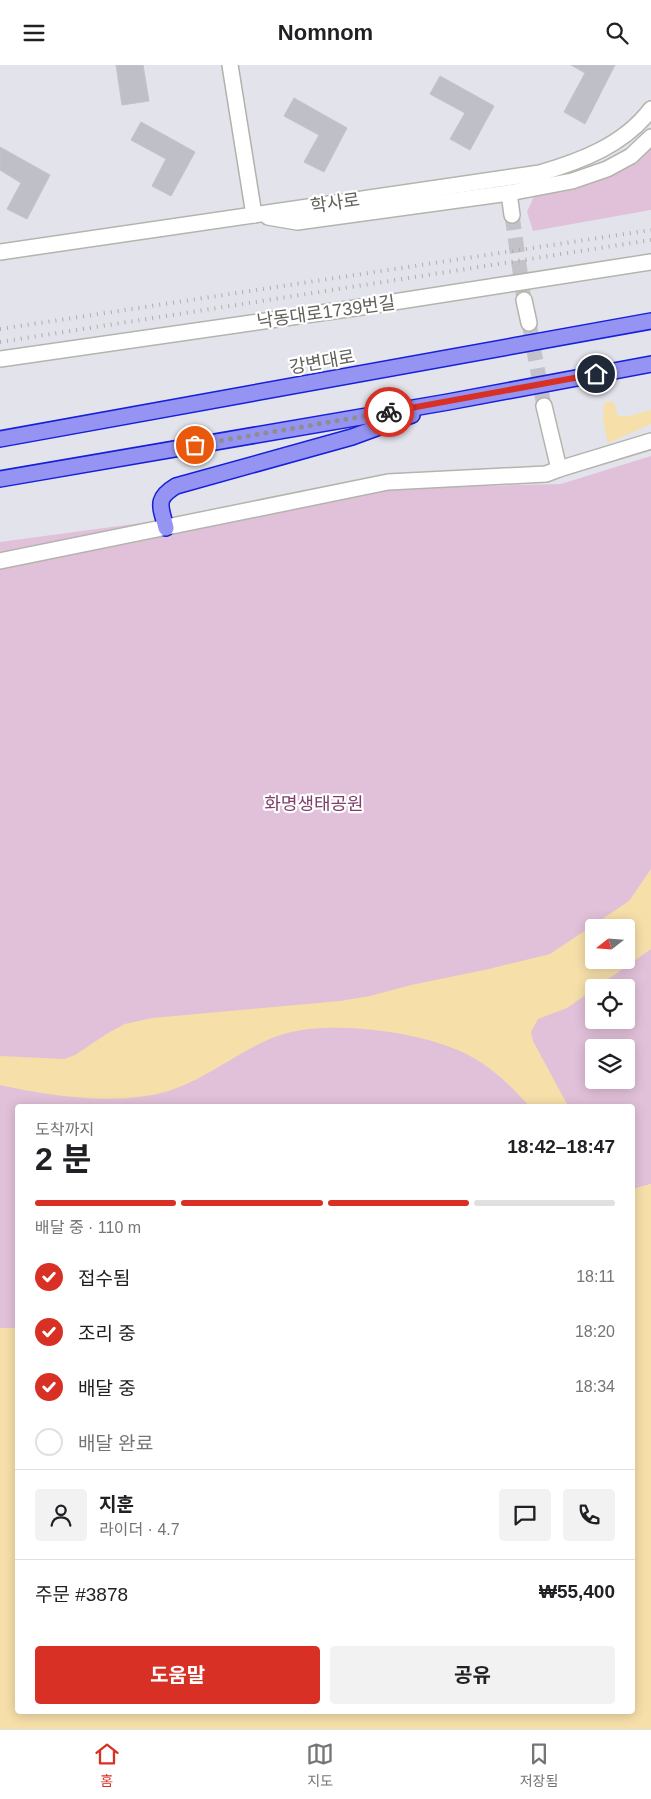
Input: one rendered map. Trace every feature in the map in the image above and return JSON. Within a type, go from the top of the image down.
[{"type":"highway","name":"강변대로","points":[[0,439],[651,321]]},
{"type":"highway","points":[[0,479],[448,402],[651,364]]},
{"type":"highway","points":[[166,528],[160,504],[165,493],[176,486],[352,437],[448,402]]},
{"type":"street","points":[[230,65],[254,215],[297,222],[509,193],[572,181],[607,169],[631,156],[651,137]]},
{"type":"street","name":"학사로","points":[[0,252],[540,173],[577,163],[612,143],[640,125],[651,109]]},
{"type":"street","points":[[509,193],[512,215]]},
{"type":"street","name":"낙동대로1739번길","points":[[0,359],[355,308],[651,262]]},
{"type":"street","points":[[524,300],[529,323]]},
{"type":"street","points":[[544,406],[559,469]]},
{"type":"street","points":[[0,561],[388,482],[546,474],[651,441]]},
{"type":"green space","points":[[651,150],[651,210],[533,231],[527,212],[535,194],[567,191]]},
{"type":"green space","name":"화명생태공원","points":[[651,456],[651,1184],[635,1188],[635,1104],[15,1104],[15,1328],[0,1328],[0,542],[402,488],[561,484]]},
{"type":"shaded area","points":[[611,401],[615,405],[618,416],[630,416],[651,410],[651,424],[608,443],[603,420],[604,403]]},
{"type":"shaded area","points":[[651,869],[651,949],[635,960],[635,919],[602,919],[629,901]]},
{"type":"shaded area","points":[[585,931],[585,969],[623,969],[608,979],[585,979],[585,995],[567,1008],[538,1019],[531,1032],[533,1041],[567,1104],[527,1104],[488,1067],[453,1048],[407,1035],[355,1028],[307,1029],[287,1033],[255,1046],[194,1080],[161,1093],[142,1097],[80,1098],[39,1093],[0,1085],[0,1056],[64,1059],[75,1055],[125,1024],[152,1018],[340,1001],[550,954]]},
{"type":"shaded area","points":[[651,1184],[651,1729],[0,1729],[0,1328],[15,1328],[15,1714],[635,1714],[635,1188]]},
{"type":"building","points":[[116,65],[143,65],[149,101],[122,105]]},
{"type":"building","points":[[571,65],[615,65],[585,124],[564,112],[585,73]]},
{"type":"building","points":[[440,76],[494,106],[470,150],[450,139],[465,113],[430,94]]},
{"type":"building","points":[[294,98],[347,128],[324,172],[304,162],[319,135],[284,116]]},
{"type":"building","points":[[141,122],[195,152],[171,196],[152,186],[166,159],[131,140]]},
{"type":"building","points":[[0,147],[50,175],[27,219],[7,209],[21,183],[0,170]]},
{"type":"tunnel","points":[[512,215],[524,300]]},
{"type":"tunnel","points":[[529,323],[544,406]]},
{"type":"railway","points":[[0,329],[651,230]]},
{"type":"railway","points":[[0,342],[651,240]]},
{"type":"way so far","points":[[195,445],[389,412]]},
{"type":"route","points":[[389,412],[596,374]]}]
